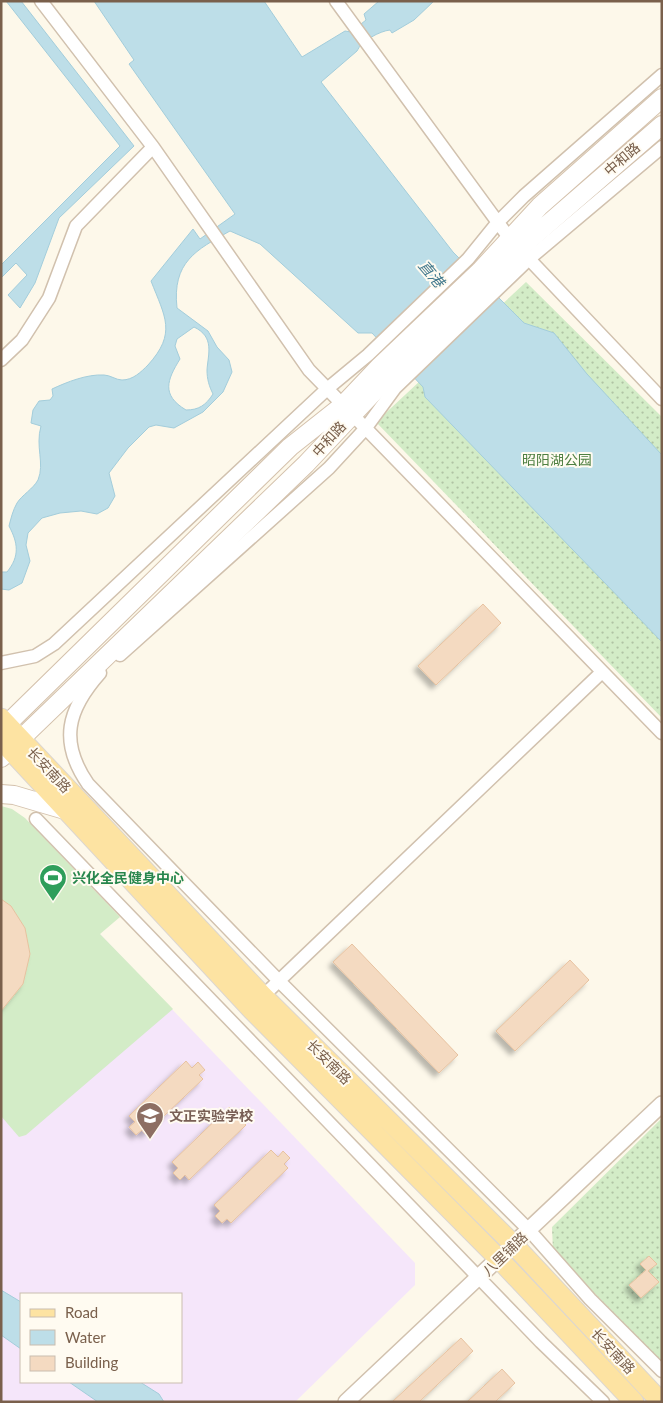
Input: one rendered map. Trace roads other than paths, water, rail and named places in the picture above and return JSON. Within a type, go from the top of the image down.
[{"type":"main road","name":"中和路","points":[[519,249],[540,206],[662,98]]},
{"type":"main road","name":"中和路","points":[[6,737],[306,464],[347,409],[383,371],[484,275],[519,249],[662,125]]},
{"type":"main road","name":"中和路","points":[[6,737],[290,447],[347,409]]},
{"type":"main road","name":"长安南路","points":[[6,737],[65,810],[252,1010],[499,1259],[634,1402]]},
{"type":"main road","name":"长安南路","points":[[6,737],[514,1245],[661,1402]]},
{"type":"main road","points":[[1,794],[14,795],[65,810]]},
{"type":"street","points":[[41,1],[153,147],[309,370],[662,733]]},
{"type":"street","points":[[336,1],[519,249],[662,399]]},
{"type":"street","points":[[1,663],[35,656],[54,644],[327,389],[383,371],[484,275],[498,222],[538,184],[662,75]]},
{"type":"street","points":[[1,360],[22,340],[48,298],[76,226],[153,147]]},
{"type":"street","points":[[519,249],[662,147]]},
{"type":"street","points":[[383,371],[365,429],[329,468],[102,670],[85,690],[74,709],[69,729],[71,751],[76,766],[88,784],[279,982],[529,1230],[590,1299],[662,1371]]},
{"type":"street","points":[[263,996],[602,672]]},
{"type":"street","points":[[36,819],[479,1278],[603,1402]]},
{"type":"street","name":"八里铺路","points":[[346,1402],[662,1104]]},
{"type":"water","points":[[6,1],[21,1],[134,146],[59,218],[35,283],[20,308],[8,295],[27,275],[16,263],[1,278],[1,265],[120,146]]},
{"type":"water","name":"直港","points":[[94,1],[264,1],[302,57],[345,31],[351,32],[366,20],[364,14],[379,1],[434,1],[414,20],[392,33],[390,30],[386,31],[376,34],[367,40],[321,82],[453,252],[524,323],[554,333],[587,374],[662,455],[662,642],[425,397],[423,387],[372,333],[358,333],[260,244],[230,231],[189,259],[178,279],[176,292],[177,308],[208,331],[217,347],[229,360],[232,372],[223,392],[203,412],[174,428],[156,425],[149,427],[128,448],[109,473],[115,496],[108,508],[97,514],[81,511],[60,513],[42,518],[28,533],[26,545],[30,561],[22,583],[9,590],[1,589],[1,572],[7,572],[16,555],[16,544],[9,526],[12,514],[17,503],[36,483],[40,474],[39,434],[41,426],[31,423],[33,410],[39,401],[50,400],[53,396],[52,389],[71,381],[98,375],[126,380],[145,368],[157,354],[163,343],[166,324],[161,305],[151,281],[193,229],[200,239],[235,214],[129,64],[134,60]],"holes":[[[194,327],[201,331],[209,346],[207,373],[208,382],[213,394],[202,406],[186,410],[173,399],[170,393],[170,380],[180,359],[175,346],[177,339]]]},
{"type":"water","points":[[1,1290],[20,1301],[20,1348],[1,1335]]},
{"type":"water","points":[[70,1383],[142,1383],[159,1394],[164,1402],[98,1402]]},
{"type":"place","name":"兴化全民健身中心","points":[[53,902]]},
{"type":"place","name":"文正实验学校","points":[[150,1140]]},
{"type":"park label","name":"昭阳湖公园","points":[[557,460]]}]
